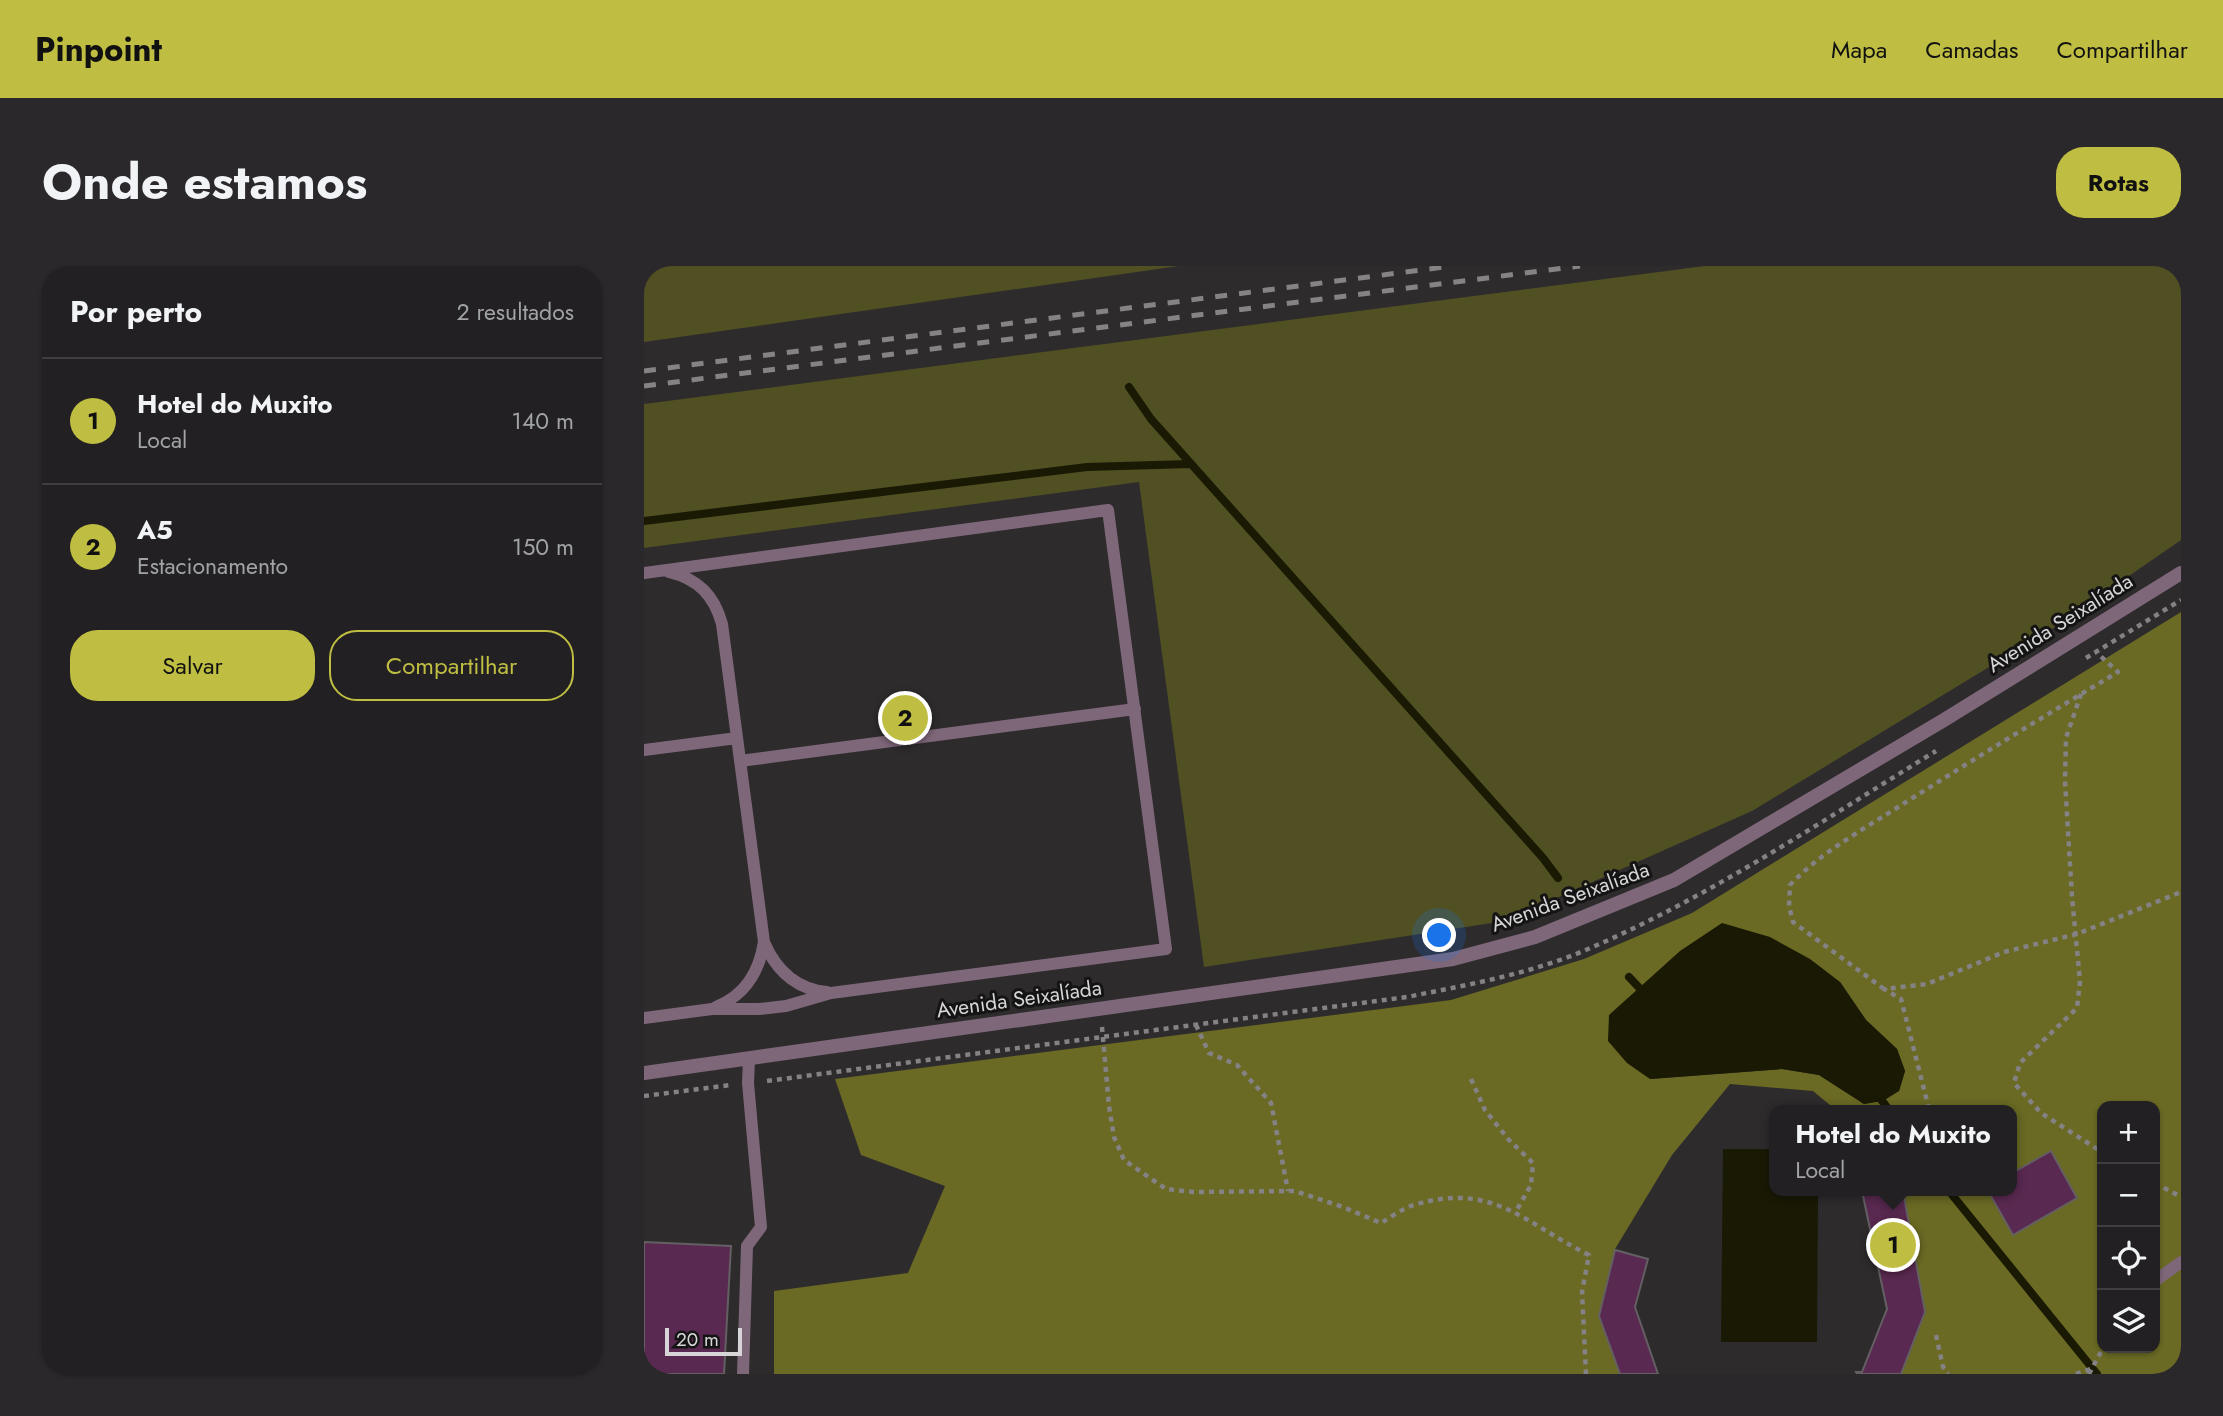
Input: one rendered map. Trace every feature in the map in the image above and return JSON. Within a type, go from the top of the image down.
[{"type":"street","name":"Avenida Seixalíada","points":[[644,1073],[1453,959],[1535,937],[1674,880],[1956,713],[2181,573]]},
{"type":"lane","points":[[644,1018],[712,1009],[772,1008],[831,993],[1166,948],[1108,510],[649,573]]},
{"type":"lane","points":[[649,573],[670,572],[692,580],[710,595],[722,624],[764,942],[762,957],[749,984],[732,999],[712,1009]]},
{"type":"lane","points":[[740,761],[1135,709]]},
{"type":"lane","points":[[644,750],[737,738]]},
{"type":"lane","points":[[764,942],[778,968],[789,978],[809,989],[831,993]]},
{"type":"lane","points":[[743,1374],[747,1246],[761,1227],[748,1083],[749,1059]]},
{"type":"lane","points":[[2160,1277],[2181,1262]]},
{"type":"path","points":[[2084,660],[2181,600]]},
{"type":"path","points":[[1928,1105],[1900,999],[1793,922],[1789,906],[1790,885],[1807,867],[1970,761],[2118,672],[2096,652]]},
{"type":"path","points":[[2081,694],[2066,738],[2065,781],[2080,981],[2077,1007],[2020,1063],[2014,1083],[2041,1113],[2097,1149]]},
{"type":"path","points":[[644,1096],[1407,997],[1499,979],[1579,952],[1658,916],[1740,872],[1941,747]]},
{"type":"path","points":[[1884,989],[1927,984],[2004,952],[2077,934],[2181,892]]},
{"type":"path","points":[[1100,1009],[1114,1138],[1124,1160],[1166,1189],[1194,1192],[1295,1191],[1381,1223],[1413,1205],[1459,1198],[1487,1200],[1526,1218],[1558,1240],[1589,1255],[1582,1292],[1586,1374]]},
{"type":"path","points":[[1196,1025],[1209,1053],[1237,1065],[1270,1103],[1288,1191]]},
{"type":"path","points":[[1471,1079],[1485,1110],[1509,1140],[1534,1163],[1531,1185],[1515,1213]]},
{"type":"path","points":[[2160,1186],[2181,1197]]},
{"type":"path","points":[[1937,1335],[1943,1367],[1948,1374]]},
{"type":"path","points":[[2076,1374],[2091,1371],[2101,1353]]},
{"type":"shaded area","points":[[644,266],[1179,266],[644,342]]},
{"type":"shaded area","points":[[1705,266],[2181,266],[2181,540],[2055,627],[1752,811],[1505,921],[1204,967],[1139,482],[644,548],[644,404]]},
{"type":"shaded area","points":[[2181,612],[2181,1374],[1857,1374],[1856,1372],[1862,1372],[1887,1309],[1863,1196],[2017,1196],[2017,1105],[1830,1105],[1813,1091],[1730,1084],[1672,1155],[1615,1249],[1648,1259],[1635,1307],[1658,1374],[774,1374],[774,1291],[908,1273],[945,1186],[861,1155],[835,1079],[1451,1000],[1584,959],[1692,913]],"holes":[[[1840,982],[1866,1020],[1897,1049],[1905,1071],[1899,1091],[1864,1104],[1819,1075],[1782,1069],[1650,1079]]]},
{"type":"shaded area","points":[[1722,923],[1770,937],[1810,959],[1840,982],[1866,1020],[1897,1049],[1905,1071],[1899,1091],[1883,1101],[1864,1104],[1819,1075],[1782,1069],[1650,1079],[1627,1063],[1608,1041],[1609,1015],[1680,951]]},
{"type":"shaded area","points":[[1723,1149],[1769,1149],[1769,1196],[1818,1196],[1817,1342],[1721,1342]]},
{"type":"building","points":[[2051,1151],[2077,1198],[2013,1235],[1991,1196],[2017,1196],[2017,1170]]},
{"type":"building","points":[[1863,1196],[1904,1196],[1925,1312],[1901,1374],[1857,1374],[1856,1372],[1862,1372],[1887,1309]]},
{"type":"building","points":[[644,1242],[731,1246],[724,1374],[644,1374]]},
{"type":"building","points":[[1615,1250],[1648,1259],[1635,1307],[1658,1374],[1620,1374],[1599,1316]]},
{"type":"waterway","points":[[1129,387],[1151,419],[1558,878]]},
{"type":"waterway","points":[[644,521],[1087,467],[1190,464]]},
{"type":"waterway","points":[[1629,977],[1646,995]]},
{"type":"waterway","points":[[1877,1094],[1885,1105]]},
{"type":"waterway","points":[[1953,1196],[2097,1374]]},
{"type":"railway","points":[[644,371],[1452,266]]},
{"type":"railway","points":[[644,386],[1580,266]]},
{"type":"place","name":"A5","points":[[905,718]]},
{"type":"place","name":"Hotel do Muxito","points":[[1893,1245]]}]
